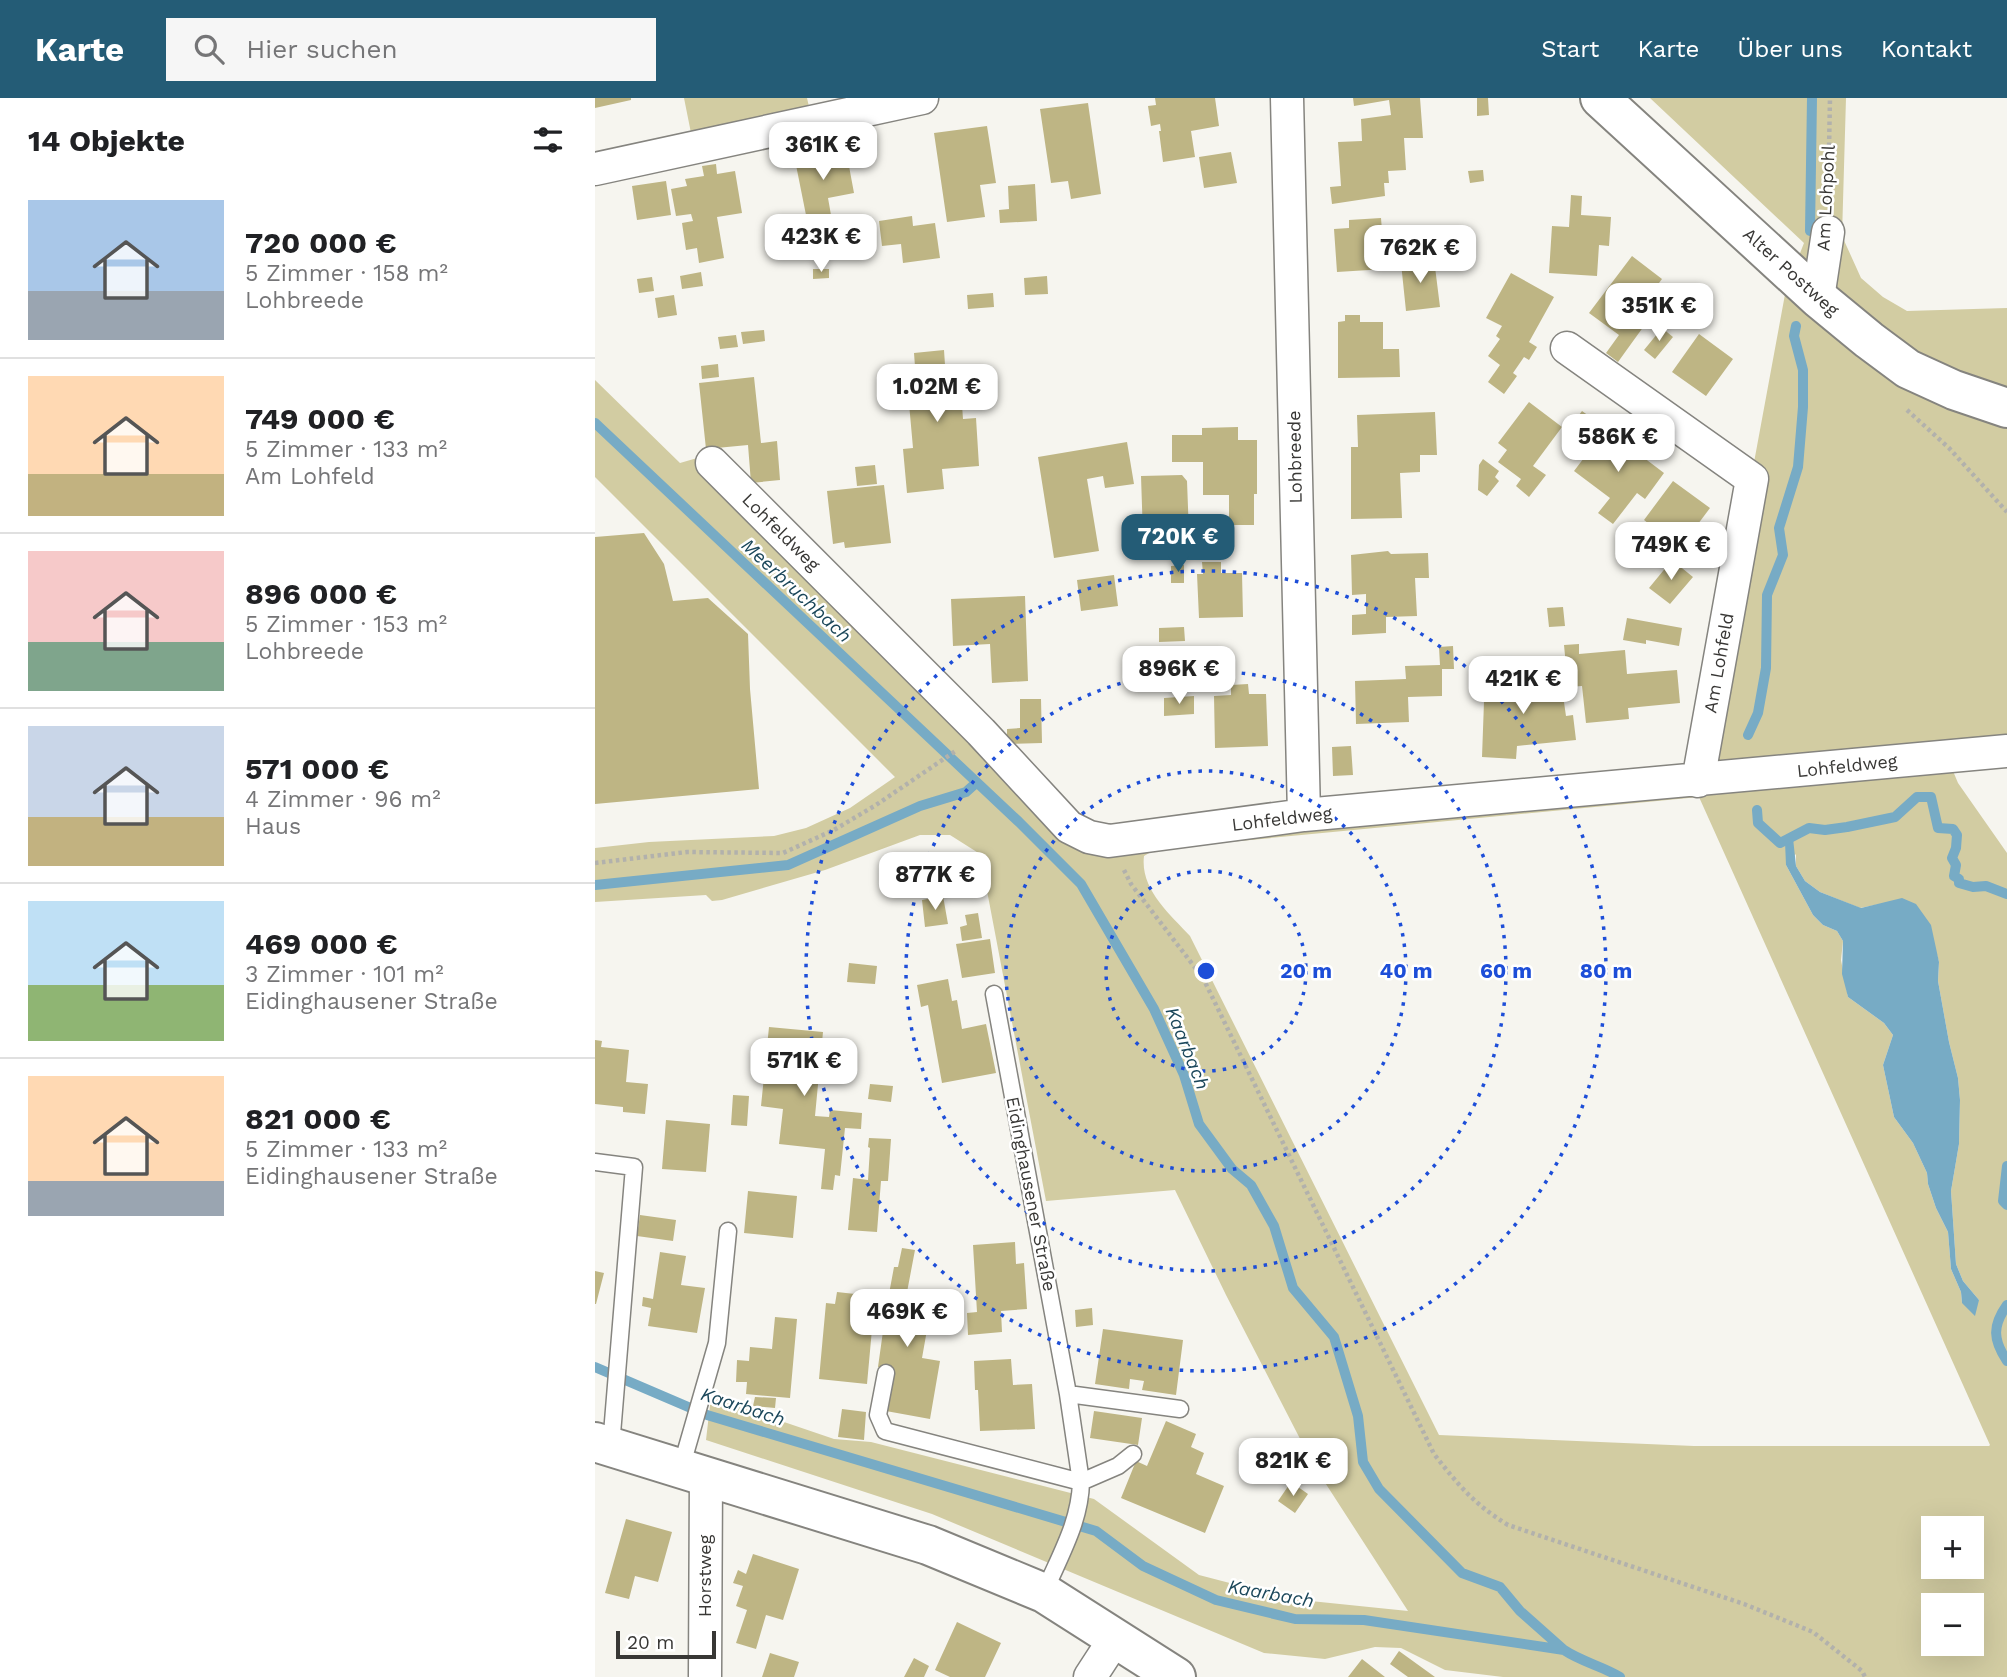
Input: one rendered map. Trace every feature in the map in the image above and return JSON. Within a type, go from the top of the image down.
[{"type":"main road","name":"Alter Postweg","points":[[1600,98],[1818,298],[1868,340],[1908,369],[1954,390],[2007,408]]},
{"type":"main road","points":[[603,1444],[692,1460],[928,1545],[1044,1593],[1176,1677]]},
{"type":"street","points":[[595,169],[922,98]]},
{"type":"street","name":"Lohbreede","points":[[1287,98],[1304,815]]},
{"type":"street","name":"Am Lohpohl","points":[[1818,298],[1828,232]]},
{"type":"street","name":"Am Lohfeld","points":[[1567,348],[1752,479],[1698,781]]},
{"type":"street","name":"Lohfeldweg","points":[[712,463],[981,732],[1069,827],[1090,837],[1109,841],[1304,815],[2007,751]]},
{"type":"street","name":"Horstweg","points":[[692,1460],[705,1677]]},
{"type":"street","points":[[1090,1677],[1116,1637]]},
{"type":"lane","name":"Eidinghausener Straße","points":[[993,994],[1068,1394],[1081,1489],[1070,1536],[1044,1593]]},
{"type":"lane","points":[[595,1162],[634,1167],[613,1405],[603,1444]]},
{"type":"lane","points":[[692,1460],[704,1385],[717,1343],[728,1231]]},
{"type":"lane","points":[[886,1373],[879,1415],[880,1424],[885,1431],[1081,1489],[1133,1454]]},
{"type":"lane","points":[[1068,1394],[1180,1409]]},
{"type":"path","name":"Am Lohpohl","points":[[1828,232],[1830,98]]},
{"type":"path","points":[[595,863],[687,852],[783,853],[834,830],[876,806],[957,750]]},
{"type":"path","points":[[1109,841],[1131,884],[1203,978],[1434,1454],[1460,1488],[1481,1508],[1508,1525],[1744,1604],[1813,1632],[1862,1671],[1865,1677]]},
{"type":"shaded area","points":[[684,98],[807,98],[810,111],[692,138]]},
{"type":"shaded area","points":[[1650,98],[1846,98],[1842,236],[1861,278],[1883,297],[1907,311],[2007,308],[2007,762],[1953,771],[1958,783],[2007,853],[2007,1677],[1503,1677],[1445,1670],[1401,1648],[1375,1647],[1325,1659],[1264,1653],[932,1514],[706,1440],[711,1397],[834,1439],[871,1442],[1094,1499],[1199,1575],[1291,1599],[1408,1611],[1313,1464],[1175,1190],[1046,1201],[980,854],[950,835],[920,835],[825,870],[722,900],[712,901],[706,895],[595,902],[595,848],[649,842],[774,836],[806,828],[850,808],[895,777],[595,477],[595,380],[680,463],[711,454],[1078,818],[1111,828],[1698,766],[1786,289],[1804,243]],"holes":[[[1699,797],[1990,1445],[1989,1446],[1694,1446],[1439,1435],[1190,936],[1151,890],[1144,868],[1144,856],[1156,849]],[[1796,854],[1796,866],[1805,881],[1820,892],[1860,908],[1885,903],[1934,944],[1939,962],[1938,981],[1960,1100],[1959,1144],[1951,1191],[1956,1264],[1963,1281],[1979,1300],[1962,1303],[1961,1292],[1951,1269],[1948,1232],[1936,1208],[1927,1173],[1913,1143],[1894,1117],[1883,1065],[1893,1035],[1884,1023],[1848,997],[1841,960],[1843,941],[1837,931],[1823,925],[1813,915],[1786,865]]]},
{"type":"water","points":[[1793,838],[1796,866],[1805,881],[1820,892],[1861,908],[1902,898],[1916,904],[1931,925],[1939,962],[1938,981],[1960,1100],[1959,1144],[1951,1191],[1956,1264],[1963,1281],[1979,1300],[1975,1316],[1962,1303],[1961,1292],[1951,1269],[1948,1232],[1936,1208],[1927,1173],[1913,1143],[1894,1117],[1883,1065],[1893,1035],[1884,1023],[1848,997],[1842,974],[1843,941],[1837,931],[1823,925],[1813,915],[1786,865],[1785,842]]},
{"type":"building","points":[[595,98],[631,98],[631,100],[595,108]]},
{"type":"building","points":[[1155,98],[1215,98],[1219,126],[1191,131],[1195,157],[1163,162],[1160,124],[1151,126],[1148,106],[1156,105]]},
{"type":"building","points":[[1353,98],[1420,98],[1423,138],[1404,138],[1406,170],[1388,171],[1389,183],[1384,183],[1385,196],[1332,204],[1330,187],[1341,186],[1338,142],[1362,141],[1361,119],[1391,115],[1389,100],[1354,106]]},
{"type":"building","points":[[1477,98],[1488,98],[1489,115],[1477,116]]},
{"type":"building","points":[[1088,103],[1101,194],[1071,199],[1068,181],[1051,183],[1040,109]]},
{"type":"building","points":[[987,126],[996,183],[980,185],[985,217],[947,222],[934,133]]},
{"type":"building","points":[[846,150],[854,193],[828,198],[831,215],[807,220],[795,160]]},
{"type":"building","points":[[1231,152],[1237,183],[1204,188],[1199,157]]},
{"type":"building","points":[[716,164],[717,174],[735,171],[742,213],[717,217],[724,258],[699,263],[697,248],[686,250],[682,223],[693,221],[691,214],[676,216],[671,189],[687,186],[685,179],[704,176],[702,166]]},
{"type":"building","points":[[1483,170],[1484,181],[1470,183],[1468,171]]},
{"type":"building","points":[[666,181],[671,215],[637,220],[632,186]]},
{"type":"building","points":[[1035,184],[1037,221],[1000,223],[999,210],[1009,209],[1008,186]]},
{"type":"building","points":[[1571,195],[1582,196],[1581,215],[1611,217],[1609,246],[1599,245],[1597,276],[1549,273],[1552,226],[1569,227]]},
{"type":"building","points":[[912,216],[913,226],[935,223],[940,258],[903,263],[901,244],[882,246],[879,221]]},
{"type":"building","points":[[1381,218],[1385,269],[1337,272],[1334,229],[1349,228],[1349,220]]},
{"type":"building","points":[[1632,256],[1662,279],[1638,311],[1649,319],[1618,362],[1606,353],[1619,335],[1589,313]]},
{"type":"building","points":[[1434,259],[1440,307],[1406,311],[1401,263]]},
{"type":"building","points":[[813,269],[829,269],[829,278],[813,279]]},
{"type":"building","points":[[701,272],[703,286],[682,289],[680,276]]},
{"type":"building","points":[[1511,273],[1554,297],[1529,342],[1537,347],[1529,360],[1524,357],[1513,373],[1517,376],[1504,394],[1488,382],[1500,365],[1488,356],[1500,339],[1496,336],[1502,326],[1486,318]]},
{"type":"building","points":[[1047,276],[1048,294],[1025,295],[1024,278]]},
{"type":"building","points":[[652,277],[654,291],[639,293],[637,279]]},
{"type":"building","points":[[993,293],[994,307],[968,309],[967,295]]},
{"type":"building","points":[[674,295],[677,315],[658,318],[655,298]]},
{"type":"building","points":[[1345,315],[1360,315],[1360,322],[1383,322],[1383,349],[1399,349],[1400,377],[1338,378],[1338,322],[1345,321]]},
{"type":"building","points":[[1662,328],[1673,337],[1655,359],[1644,350]]},
{"type":"building","points":[[764,330],[765,341],[743,344],[741,332]]},
{"type":"building","points":[[1699,334],[1733,359],[1706,396],[1672,372]]},
{"type":"building","points":[[736,335],[738,347],[720,349],[718,337]]},
{"type":"building","points":[[944,350],[945,365],[959,364],[963,419],[976,418],[979,466],[942,469],[944,489],[907,493],[903,449],[913,448],[907,381],[916,380],[914,353]]},
{"type":"building","points":[[718,364],[719,377],[702,379],[701,366]]},
{"type":"building","points":[[754,377],[761,443],[777,441],[780,480],[751,483],[748,445],[706,449],[699,383]]},
{"type":"building","points":[[1529,402],[1562,427],[1533,466],[1546,475],[1529,497],[1516,486],[1521,479],[1498,462],[1507,450],[1498,443]]},
{"type":"building","points":[[1582,411],[1596,421],[1577,448],[1562,438]]},
{"type":"building","points":[[1435,412],[1437,455],[1420,455],[1420,472],[1400,473],[1402,518],[1351,519],[1351,447],[1358,447],[1357,415]]},
{"type":"building","points":[[1238,427],[1238,440],[1257,440],[1254,525],[1229,525],[1229,495],[1203,495],[1203,462],[1172,462],[1172,435],[1202,435],[1202,428]]},
{"type":"building","points":[[1606,429],[1664,473],[1645,499],[1637,493],[1613,524],[1598,513],[1610,498],[1574,471]]},
{"type":"building","points":[[1127,442],[1134,484],[1105,488],[1103,476],[1087,479],[1099,551],[1054,558],[1038,457]]},
{"type":"building","points":[[1483,459],[1499,471],[1495,477],[1499,481],[1487,496],[1478,490],[1479,465]]},
{"type":"building","points":[[875,465],[877,484],[857,486],[855,467]]},
{"type":"building","points":[[1182,475],[1187,481],[1189,534],[1143,536],[1141,476]]},
{"type":"building","points":[[1673,481],[1710,508],[1680,548],[1644,520]]},
{"type":"building","points":[[884,485],[891,543],[845,548],[844,542],[833,544],[827,491]]},
{"type":"building","points":[[644,533],[664,564],[673,601],[708,598],[748,634],[759,789],[595,804],[595,537]]},
{"type":"building","points":[[1388,551],[1391,554],[1428,553],[1429,578],[1415,578],[1417,616],[1386,617],[1386,633],[1352,635],[1352,615],[1366,614],[1366,594],[1352,595],[1351,555]]},
{"type":"building","points":[[1672,560],[1693,577],[1670,604],[1649,588]]},
{"type":"building","points":[[1202,562],[1221,562],[1221,573],[1242,573],[1243,617],[1199,618],[1197,574],[1203,574]]},
{"type":"building","points":[[1184,565],[1184,583],[1171,583],[1171,566]]},
{"type":"building","points":[[1114,575],[1118,606],[1081,611],[1077,580]]},
{"type":"building","points":[[1025,596],[1028,681],[992,683],[990,644],[953,646],[951,599]]},
{"type":"building","points":[[1563,607],[1565,626],[1549,627],[1547,608]]},
{"type":"building","points":[[1627,618],[1682,628],[1679,646],[1646,640],[1646,644],[1623,640]]},
{"type":"building","points":[[1184,627],[1185,641],[1159,642],[1159,628]]},
{"type":"building","points":[[1579,644],[1579,654],[1625,650],[1627,674],[1677,670],[1680,703],[1628,708],[1629,719],[1586,723],[1582,686],[1568,687],[1564,645]]},
{"type":"building","points":[[1453,646],[1454,669],[1442,669],[1442,696],[1408,697],[1409,722],[1356,724],[1355,681],[1406,679],[1405,666],[1440,665],[1439,647]]},
{"type":"building","points":[[1485,674],[1519,675],[1518,700],[1535,698],[1533,678],[1560,675],[1566,716],[1573,715],[1576,740],[1517,746],[1516,759],[1482,757]]},
{"type":"building","points":[[1248,684],[1249,694],[1266,694],[1268,746],[1215,748],[1214,696],[1231,695],[1231,685]]},
{"type":"building","points":[[1194,696],[1194,714],[1164,716],[1164,698]]},
{"type":"building","points":[[1020,699],[1041,699],[1042,743],[1007,744],[1007,729],[1020,728]]},
{"type":"building","points":[[1351,746],[1353,775],[1333,776],[1332,747]]},
{"type":"building","points":[[943,896],[948,924],[925,927],[922,900]]},
{"type":"building","points":[[978,913],[982,938],[962,941],[960,927],[967,925],[965,915]]},
{"type":"building","points":[[990,939],[995,973],[962,978],[956,944]]},
{"type":"building","points":[[849,963],[877,966],[875,984],[847,982]]},
{"type":"building","points":[[948,979],[952,1001],[957,1000],[962,1029],[986,1024],[996,1073],[942,1083],[928,1005],[921,1007],[917,985]]},
{"type":"building","points":[[769,1027],[823,1032],[815,1116],[829,1117],[830,1110],[862,1113],[861,1129],[845,1128],[840,1176],[835,1175],[833,1190],[821,1189],[825,1149],[779,1144],[783,1109],[761,1106]]},
{"type":"building","points":[[595,1040],[602,1041],[601,1047],[629,1050],[626,1082],[648,1084],[645,1114],[623,1112],[623,1107],[595,1104]]},
{"type":"building","points":[[870,1084],[893,1086],[891,1102],[868,1099]]},
{"type":"building","points":[[733,1095],[749,1096],[747,1126],[731,1125]]},
{"type":"building","points":[[666,1120],[710,1124],[706,1172],[662,1169]]},
{"type":"building","points":[[869,1138],[891,1139],[888,1181],[881,1181],[877,1232],[848,1230],[853,1178],[868,1180]]},
{"type":"building","points":[[748,1191],[797,1196],[793,1238],[744,1233]]},
{"type":"building","points":[[640,1215],[676,1220],[673,1241],[637,1236]]},
{"type":"building","points":[[1015,1242],[1016,1264],[1024,1263],[1027,1309],[1001,1311],[1002,1332],[968,1335],[967,1313],[977,1312],[973,1245]]},
{"type":"building","points":[[902,1248],[915,1250],[904,1308],[930,1313],[922,1358],[940,1361],[930,1419],[886,1411],[894,1370],[878,1367],[894,1267],[898,1267]]},
{"type":"building","points":[[660,1252],[686,1256],[681,1285],[705,1288],[697,1333],[648,1326],[651,1308],[642,1306],[643,1297],[653,1299]]},
{"type":"building","points":[[595,1271],[604,1273],[596,1304],[595,1304]]},
{"type":"building","points":[[837,1292],[873,1296],[867,1384],[819,1379],[826,1303],[835,1304]]},
{"type":"building","points":[[1092,1308],[1093,1325],[1076,1327],[1075,1310]]},
{"type":"building","points":[[775,1317],[797,1319],[790,1398],[746,1394],[747,1382],[736,1382],[737,1360],[749,1361],[750,1347],[772,1349]]},
{"type":"building","points":[[1103,1329],[1183,1340],[1176,1395],[1142,1390],[1144,1381],[1130,1379],[1129,1389],[1095,1384]]},
{"type":"building","points":[[1011,1359],[1013,1385],[1032,1384],[1035,1429],[980,1431],[974,1361]]},
{"type":"building","points":[[755,1397],[776,1398],[775,1408],[753,1406]]},
{"type":"building","points":[[842,1409],[866,1412],[864,1440],[838,1437]]},
{"type":"building","points":[[1094,1411],[1142,1418],[1138,1445],[1090,1438]]},
{"type":"building","points":[[1166,1421],[1196,1434],[1191,1447],[1204,1453],[1196,1474],[1224,1486],[1205,1533],[1121,1498],[1136,1461],[1147,1466]]},
{"type":"building","points":[[1291,1482],[1308,1494],[1295,1513],[1278,1501]]},
{"type":"building","points":[[626,1519],[672,1532],[658,1582],[635,1576],[629,1599],[605,1593]]},
{"type":"building","points":[[753,1554],[799,1569],[783,1620],[766,1615],[756,1649],[736,1643],[747,1610],[736,1606],[743,1586],[733,1583],[738,1570],[746,1574]]},
{"type":"building","points":[[957,1622],[1001,1643],[985,1677],[950,1677],[935,1670]]},
{"type":"building","points":[[1399,1651],[1435,1677],[1408,1677],[1390,1664]]},
{"type":"building","points":[[770,1653],[799,1662],[794,1677],[762,1677]]},
{"type":"building","points":[[914,1658],[929,1666],[924,1677],[904,1677]]},
{"type":"building","points":[[1362,1659],[1385,1677],[1348,1677]]},
{"type":"waterway","points":[[1810,231],[1812,98]]},
{"type":"waterway","points":[[1748,735],[1758,713],[1766,668],[1767,595],[1783,555],[1779,528],[1798,467],[1803,370],[1794,336],[1796,326]]},
{"type":"waterway","name":"Kaarbach","points":[[595,423],[1019,822],[1081,884],[1154,1009],[1184,1075],[1199,1124],[1232,1169],[1251,1185],[1274,1226],[1293,1288],[1334,1337],[1358,1416],[1363,1462],[1379,1489],[1462,1573],[1500,1587],[1520,1611],[1564,1650]]},
{"type":"waterway","name":"Kaarbach","points":[[595,885],[788,865],[920,806],[966,792],[976,783]]},
{"type":"waterway","points":[[1757,810],[1758,823],[1780,843],[1809,828],[1825,830],[1895,817],[1917,797],[1931,797],[1938,828],[1953,829],[1957,835],[1952,858],[1956,865],[1954,876],[1959,879],[1959,883],[1973,887],[1986,886],[2007,894]]},
{"type":"waterway","points":[[2007,1166],[2003,1201],[2007,1205]]},
{"type":"waterway","points":[[2007,1305],[1996,1333],[2007,1361]]},
{"type":"waterway","name":"Kaarbach","points":[[595,1367],[707,1415],[1096,1531],[1143,1566],[1216,1600],[1295,1619],[1364,1620],[1564,1650],[1620,1677]]},
{"type":"water label","name":"Meerbruchbach","points":[[797,590]]}]
